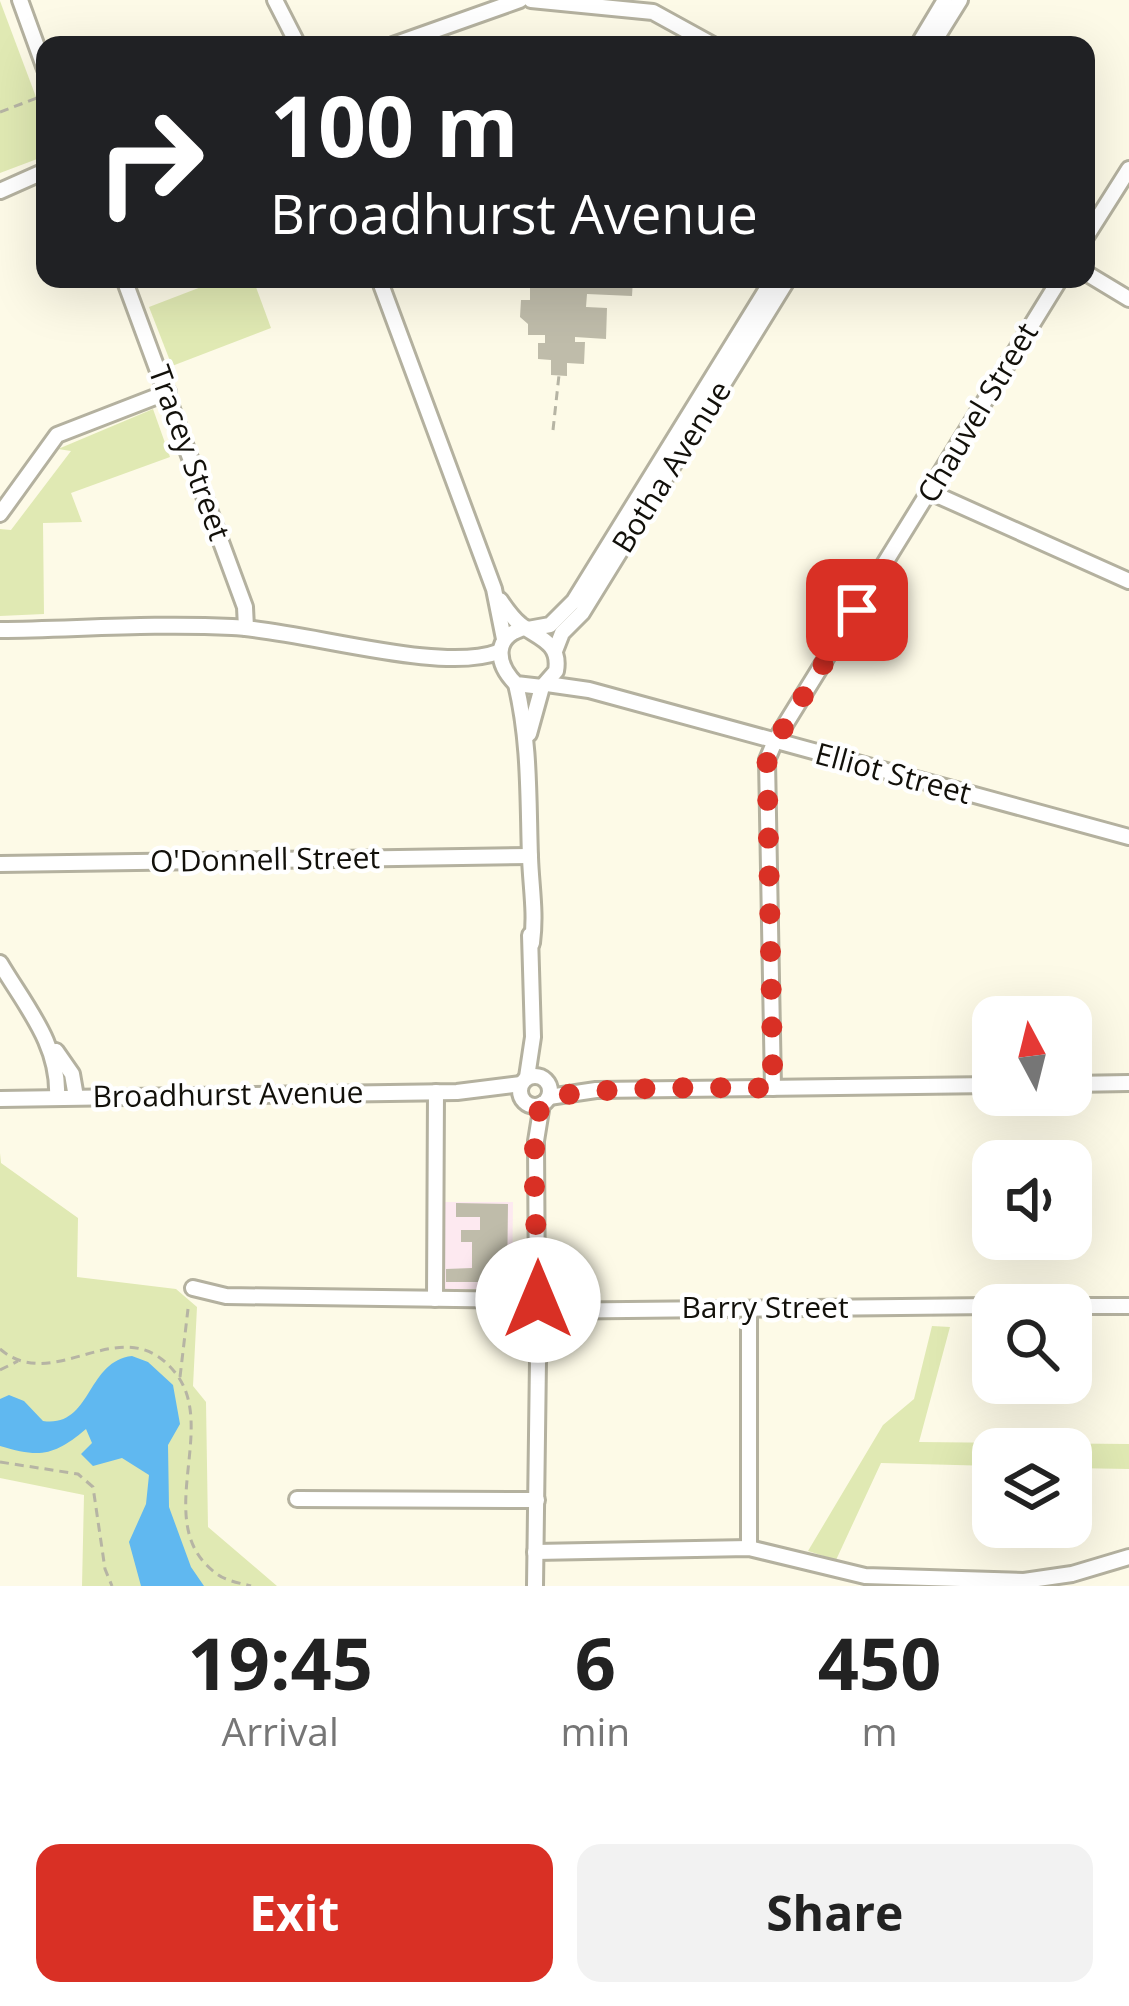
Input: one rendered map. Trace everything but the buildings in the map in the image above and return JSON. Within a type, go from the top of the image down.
[{"type":"street","points":[[20,0],[36,44]]},
{"type":"street","points":[[274,0],[292,36]]},
{"type":"street","points":[[418,36],[520,0]]},
{"type":"street","points":[[531,0],[667,8],[702,36]]},
{"type":"street","points":[[923,36],[945,0]]},
{"type":"street","points":[[938,36],[960,0]]},
{"type":"street","points":[[284,23],[285,36]]},
{"type":"street","points":[[1095,223],[1129,169]]},
{"type":"street","points":[[0,191],[36,177]]},
{"type":"street","points":[[1095,278],[1129,299]]},
{"type":"street","name":"Tracey Street","points":[[128,288],[245,607],[246,628]]},
{"type":"street","points":[[382,288],[494,590],[501,646],[528,737],[530,860],[536,902],[532,943],[537,1306],[542,1328],[535,1586]]},
{"type":"street","name":"Botha Avenue","points":[[556,660],[562,633],[582,613],[628,527],[775,288]]},
{"type":"street","name":"Chauvel Street","points":[[773,1088],[767,760],[1055,288]]},
{"type":"street","points":[[0,514],[57,435],[168,392]]},
{"type":"street","points":[[930,493],[1129,581]]},
{"type":"street","name":"Botha Avenue","points":[[526,629],[550,625],[564,614],[628,527]]},
{"type":"street","points":[[494,590],[526,629],[547,640],[556,660],[528,737]]},
{"type":"street","points":[[0,630],[246,628],[438,657],[476,658],[526,629]]},
{"type":"street","points":[[438,657],[544,686]]},
{"type":"street","name":"Elliot Street","points":[[556,660],[589,690]]},
{"type":"street","name":"Elliot Street","points":[[544,686],[589,690],[1129,837]]},
{"type":"street","name":"O'Donnell Street","points":[[0,864],[530,860]]},
{"type":"street","points":[[0,963],[72,1074],[76,1097]]},
{"type":"street","points":[[48,1043],[58,1067],[57,1098]]},
{"type":"street","points":[[1092,1084],[1129,1083]]},
{"type":"street","name":"Broadhurst Avenue","points":[[0,1099],[972,1085]]},
{"type":"street","points":[[435,1299],[436,1093]]},
{"type":"street","name":"Barry Street","points":[[193,1288],[226,1296],[435,1299],[537,1306],[749,1310],[972,1306]]},
{"type":"street","points":[[1092,1306],[1129,1306]]},
{"type":"street","points":[[749,1310],[749,1548]]},
{"type":"street","points":[[297,1499],[537,1500]]},
{"type":"street","points":[[536,1552],[749,1548],[865,1576],[1024,1581],[1072,1574],[1129,1557]]},
{"type":"path","points":[[0,112],[36,98]]},
{"type":"path","points":[[553,430],[559,375]]},
{"type":"path","points":[[180,1379],[188,1309]]},
{"type":"path","points":[[0,1349],[20,1360],[62,1362],[101,1348],[131,1347],[159,1356],[180,1379],[191,1408],[185,1502],[196,1548],[215,1574],[251,1586]]},
{"type":"path","points":[[0,1370],[20,1360]]},
{"type":"path","points":[[0,1462],[87,1479],[96,1498],[104,1570],[112,1586]]},
{"type":"shaded area","points":[[440,1202],[513,1202],[512,1289],[439,1289]]},
{"type":"green space","points":[[0,1],[36,97],[36,159],[0,173]]},
{"type":"green space","points":[[199,288],[256,288],[271,328],[172,366],[149,307]]},
{"type":"green space","points":[[153,409],[170,457],[71,493],[82,522],[43,523],[44,614],[0,616],[0,529],[11,530],[71,451],[58,449]]},
{"type":"green space","points":[[0,1153],[1,1163],[78,1218],[77,1277],[176,1289],[197,1307],[193,1386],[206,1402],[208,1527],[277,1586],[82,1586],[84,1495],[0,1478]]},
{"type":"green space","points":[[932,1326],[950,1327],[919,1442],[972,1443],[972,1465],[881,1463],[836,1560],[808,1551],[883,1425],[914,1399]]},
{"type":"green space","points":[[1092,1444],[1129,1444],[1129,1469],[1092,1468]]},
{"type":"water","points":[[132,1356],[148,1362],[173,1385],[180,1424],[168,1445],[169,1507],[191,1567],[204,1586],[141,1586],[129,1542],[146,1504],[149,1475],[122,1458],[93,1466],[81,1454],[92,1443],[86,1429],[46,1452],[0,1446],[0,1399],[9,1395],[24,1401],[43,1421],[59,1420],[81,1405],[106,1369]]},
{"type":"route","points":[[538,1300],[536,1141],[542,1104],[549,1097],[596,1090],[773,1088],[767,760],[857,610]]}]
